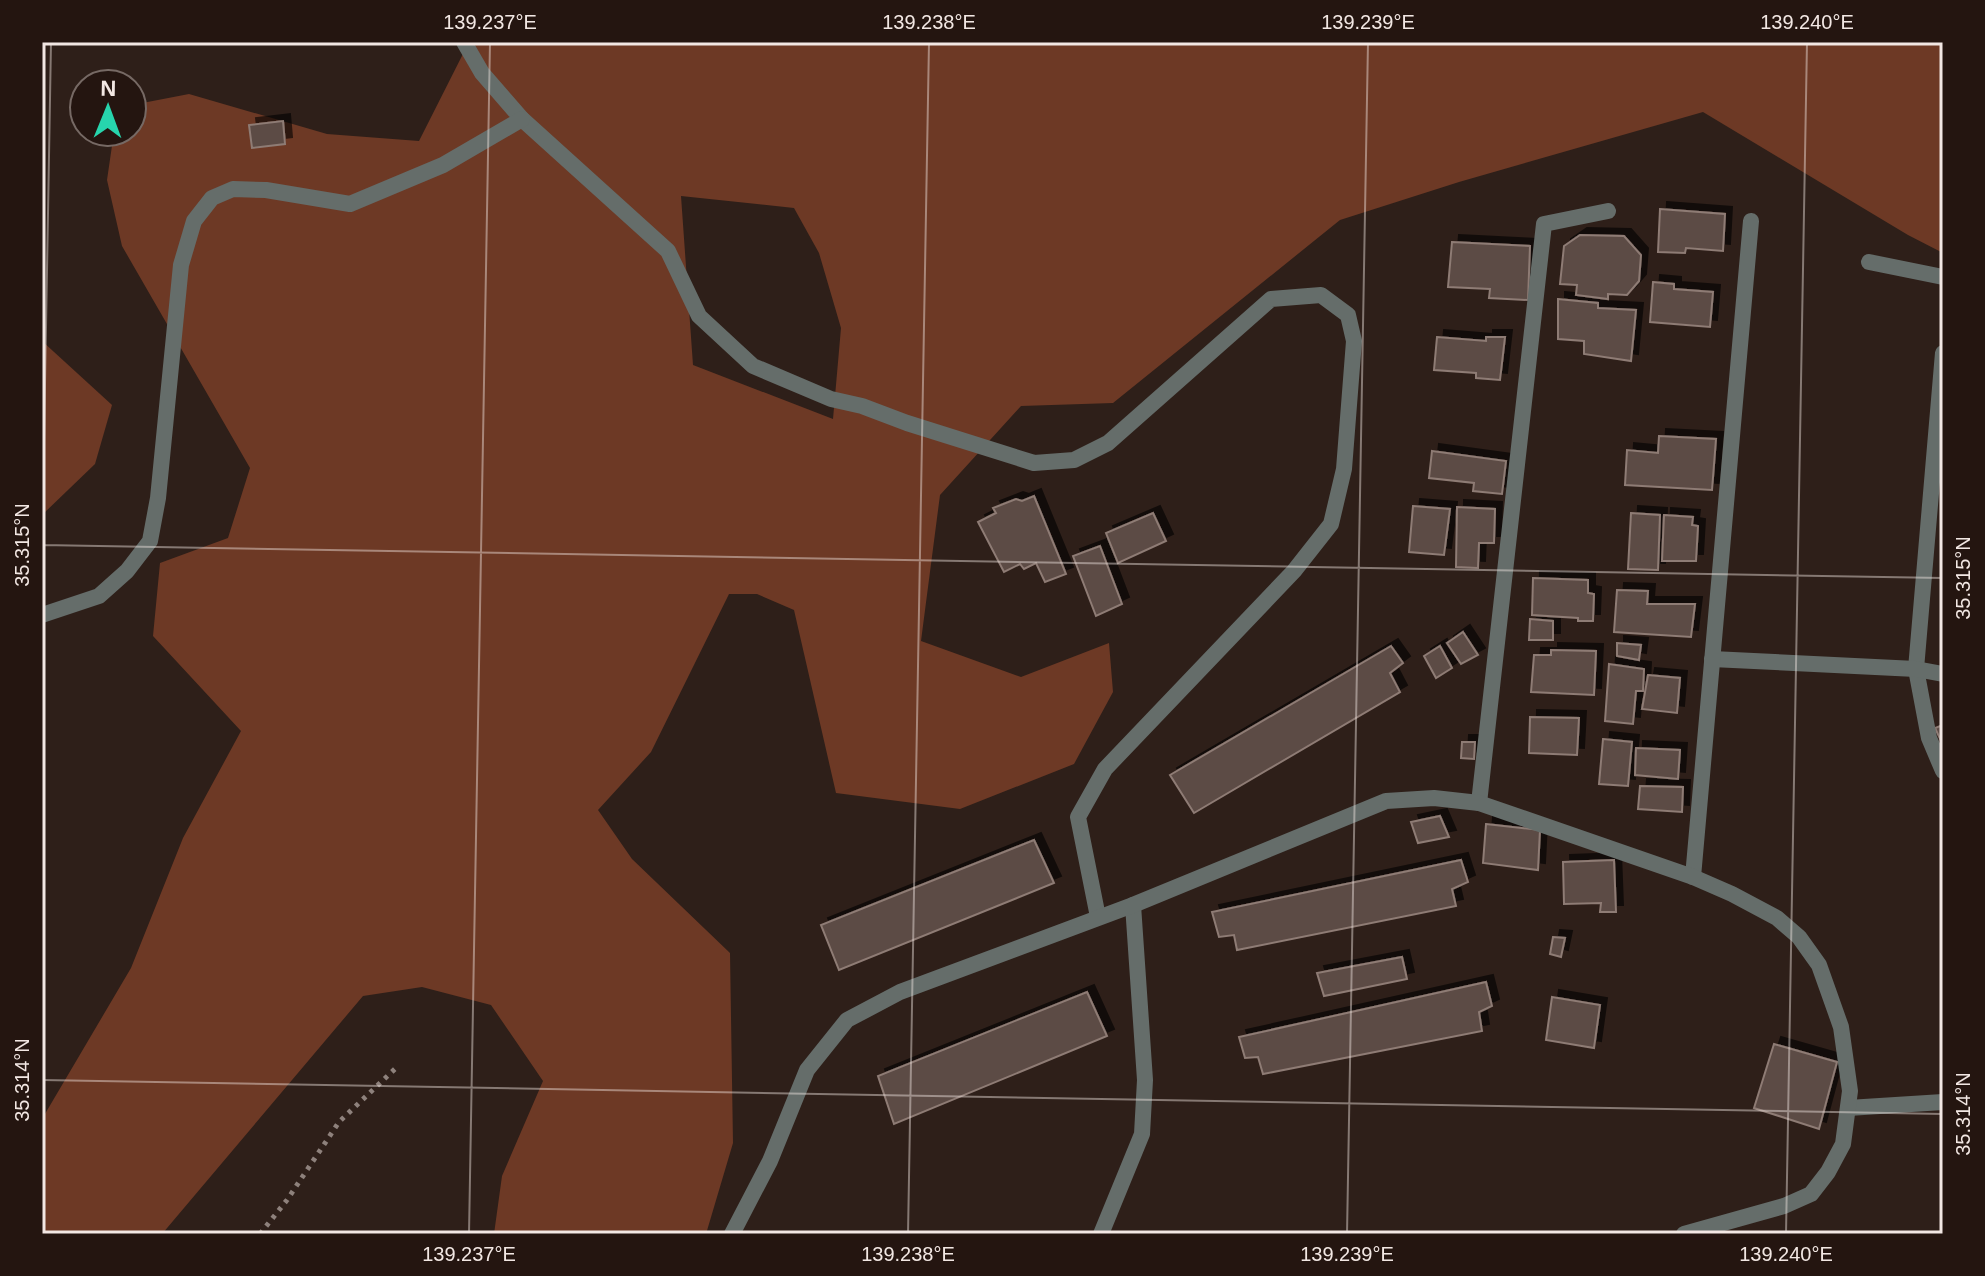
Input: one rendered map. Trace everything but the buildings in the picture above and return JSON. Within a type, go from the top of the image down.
[{"type":"street","points":[[464,42],[482,73],[522,119],[668,251],[699,316],[753,366],[831,399],[862,406],[1034,463],[1074,460],[1108,443],[1271,299],[1321,295],[1348,315],[1354,341],[1344,469],[1331,524],[1294,571],[1105,769],[1078,817],[1098,917]]},
{"type":"street","points":[[42,615],[99,596],[127,571],[150,541],[158,498],[181,265],[194,221],[212,198],[233,189],[266,190],[350,204],[443,165],[522,119]]},
{"type":"street","points":[[1479,803],[1544,224],[1608,211]]},
{"type":"street","points":[[1693,877],[1751,221]]},
{"type":"street","points":[[1869,262],[1943,277]]},
{"type":"street","points":[[1943,353],[1916,669],[1929,738],[1943,771]]},
{"type":"street","points":[[1712,659],[1916,669],[1943,674]]},
{"type":"street","points":[[732,1234],[770,1161],[807,1070],[847,1020],[900,992],[1133,905],[1386,801],[1434,798],[1479,803],[1693,877],[1777,918],[1799,937],[1819,965],[1841,1027],[1850,1091],[1843,1144],[1828,1172],[1811,1194],[1784,1206],[1684,1234]]},
{"type":"street","points":[[1101,1234],[1142,1134],[1145,1080],[1133,905]]},
{"type":"street","points":[[1848,1108],[1943,1102]]},
{"type":"path","points":[[260,1234],[287,1200],[339,1122],[398,1066]]},
{"type":"shaded area","points":[[469,42],[1943,42],[1943,253],[1703,112],[1459,182],[1340,220],[1113,403],[1021,406],[940,495],[921,641],[1021,677],[1109,643],[1113,692],[1074,764],[960,809],[836,793],[794,610],[757,594],[729,594],[651,752],[598,810],[632,859],[730,953],[733,1143],[706,1234],[494,1234],[502,1176],[543,1081],[491,1005],[422,987],[363,996],[162,1234],[42,1234],[42,1119],[131,968],[183,838],[241,731],[153,636],[160,563],[228,538],[250,468],[122,246],[107,180],[112,148],[148,148],[148,102],[189,94],[327,134],[419,141]],"holes":[[[681,196],[794,208],[819,253],[841,328],[833,419],[693,365]]]},
{"type":"shaded area","points":[[42,341],[112,405],[95,464],[42,515]]}]
